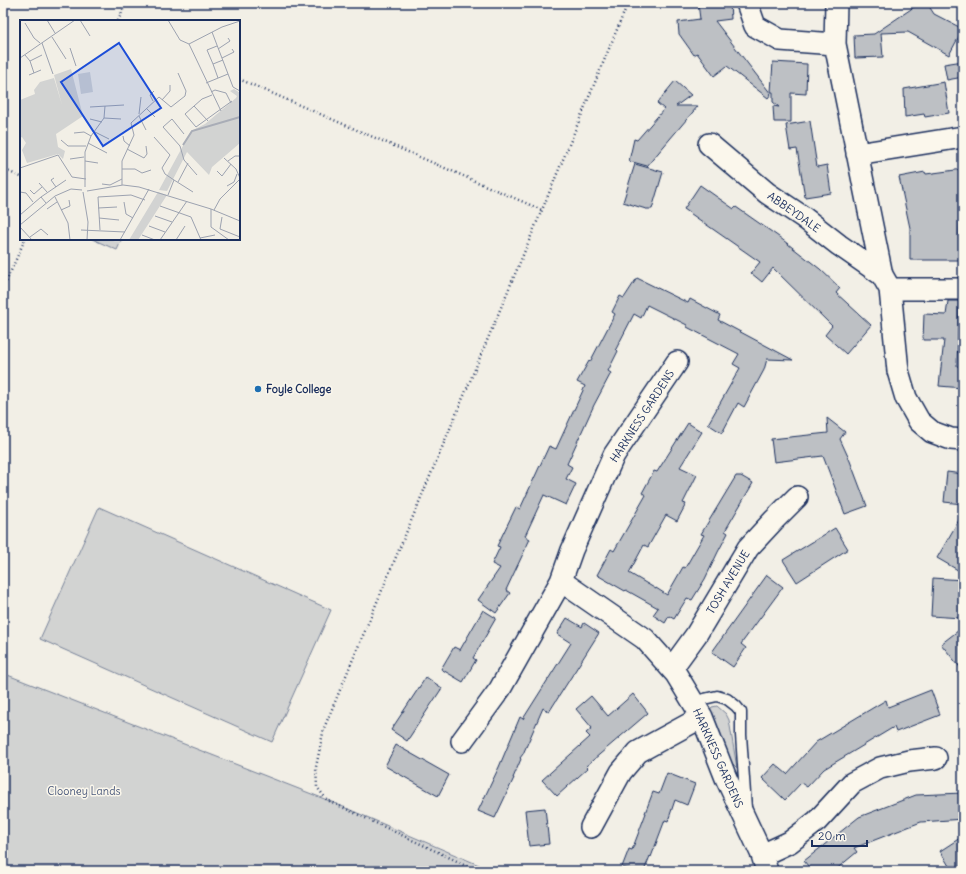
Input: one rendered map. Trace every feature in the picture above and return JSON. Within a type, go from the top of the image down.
[{"type":"street","points":[[747,3],[755,26],[780,40],[835,44]]},
{"type":"street","points":[[836,3],[835,44],[857,154],[886,282],[898,371],[906,398],[919,421],[932,432],[951,439],[963,440]]},
{"type":"street","points":[[857,154],[963,137]]},
{"type":"street","name":"ABBEYDALE","points":[[709,144],[767,193],[803,217],[886,282]]},
{"type":"street","points":[[886,282],[963,289]]},
{"type":"street","name":"HARKNESS GARDENS","points":[[462,741],[500,689],[562,581],[572,550],[614,455],[677,362]]},
{"type":"street","name":"TOSH AVENUE","points":[[676,674],[672,668],[696,635],[748,548],[797,497]]},
{"type":"street","name":"HARKNESS GARDENS","points":[[562,581],[645,639],[676,674],[698,710],[726,778],[764,863]]},
{"type":"street","points":[[591,827],[621,772],[638,752],[698,710]]},
{"type":"street","points":[[764,863],[818,821],[852,783],[880,768],[909,761],[936,758]]},
{"type":"lane","points":[[698,710],[704,699],[717,696],[727,700],[736,706],[741,712],[741,735],[747,823]]},
{"type":"path","points":[[118,20],[126,3]]},
{"type":"path","points":[[474,871],[459,862],[327,800],[317,787],[316,767],[324,728],[628,3]]},
{"type":"path","points":[[240,79],[542,210]]},
{"type":"path","points":[[5,170],[20,177]]},
{"type":"path","points":[[3,289],[25,240]]},
{"type":"green space","points":[[94,240],[122,240],[117,250]]},
{"type":"green space","points":[[99,507],[331,610],[272,742],[40,639]]},
{"type":"green space","name":"Clooney Lands","points":[[3,674],[327,800],[493,871],[3,871]]},
{"type":"green space","points":[[717,706],[726,714],[729,720],[737,768],[732,763],[709,711],[712,707]]},
{"type":"building","points":[[698,3],[730,3],[731,19],[715,21],[771,94],[768,98],[727,66],[714,76],[697,53],[694,55],[679,34],[678,22],[700,19]]},
{"type":"building","points":[[920,3],[927,3],[934,14],[963,29],[949,55],[908,32],[881,33],[883,57],[855,58],[854,35],[874,34]]},
{"type":"building","points":[[963,61],[963,77],[947,80],[944,64]]},
{"type":"building","points":[[773,62],[807,64],[806,94],[791,93],[791,122],[774,122],[773,106],[779,107],[773,102],[773,92],[771,92]]},
{"type":"building","points":[[675,81],[691,95],[676,106],[698,106],[647,166],[629,161],[634,139],[637,140],[664,109],[657,103]]},
{"type":"building","points":[[944,82],[949,113],[925,117],[924,114],[905,117],[904,89]]},
{"type":"building","points":[[810,121],[817,167],[827,165],[831,193],[805,197],[797,149],[790,150],[786,125]]},
{"type":"building","points":[[635,164],[663,172],[652,209],[646,209],[623,202]]},
{"type":"building","points":[[963,169],[963,199],[961,199],[959,235],[963,235],[963,260],[910,260],[910,228],[899,177],[925,172],[926,174]]},
{"type":"building","points":[[700,185],[734,209],[736,207],[779,237],[820,269],[840,288],[836,293],[871,325],[846,354],[825,335],[832,326],[773,268],[762,282],[751,273],[760,262],[684,209]]},
{"type":"building","points":[[637,278],[688,303],[690,299],[720,315],[718,320],[793,360],[767,359],[764,370],[744,407],[738,403],[722,433],[708,424],[740,368],[733,364],[739,354],[647,305],[641,318],[634,314],[616,349],[618,351],[608,371],[611,373],[594,405],[567,464],[572,467],[566,479],[576,484],[566,505],[544,495],[525,536],[530,539],[506,590],[510,593],[496,613],[478,600],[500,568],[492,564],[500,547],[497,546],[516,507],[520,509],[549,446],[556,449],[585,386],[577,382],[589,361],[590,362],[615,314],[612,312],[620,296],[624,298]]},
{"type":"building","points":[[948,301],[959,301],[957,366],[963,367],[963,388],[939,386],[944,340],[923,340],[924,314],[946,315]]},
{"type":"building","points":[[827,418],[845,432],[840,439],[867,506],[845,514],[823,456],[774,462],[771,439],[828,433]]},
{"type":"building","points":[[688,423],[702,432],[680,467],[697,475],[683,503],[686,504],[677,521],[666,515],[648,547],[644,545],[629,573],[667,595],[683,567],[685,568],[704,535],[701,534],[736,476],[741,476],[753,483],[725,531],[728,533],[705,579],[692,600],[687,598],[674,619],[669,616],[665,623],[653,615],[658,608],[597,575],[611,549],[614,551],[646,495],[642,493],[654,471],[657,472]]},
{"type":"building","points":[[947,472],[963,474],[963,504],[944,502]]},
{"type":"building","points":[[963,513],[963,573],[937,558]]},
{"type":"building","points":[[835,528],[848,549],[797,582],[783,560]]},
{"type":"building","points":[[767,575],[783,587],[741,644],[746,648],[733,667],[712,652]]},
{"type":"building","points":[[933,578],[963,580],[961,618],[931,616]]},
{"type":"building","points":[[483,610],[496,618],[473,658],[476,660],[463,682],[441,669],[454,647],[460,650]]},
{"type":"building","points":[[567,618],[582,627],[584,623],[599,633],[549,712],[543,708],[520,758],[521,759],[514,778],[495,818],[478,811],[499,767],[520,717],[523,719],[571,643],[557,634]]},
{"type":"building","points":[[963,627],[963,671],[941,644]]},
{"type":"building","points":[[426,677],[442,688],[407,741],[391,730]]},
{"type":"building","points":[[931,690],[940,715],[896,732],[894,727],[824,769],[807,787],[801,783],[785,800],[762,778],[775,764],[787,774],[816,742],[886,700],[888,707]]},
{"type":"building","points":[[633,694],[648,713],[586,766],[588,768],[557,796],[542,780],[590,737],[586,733],[592,728],[576,709],[591,696],[608,716]]},
{"type":"building","points":[[396,745],[449,775],[438,796],[385,766]]},
{"type":"building","points":[[667,773],[695,784],[687,805],[675,800],[668,821],[665,820],[644,871],[633,871],[622,867],[629,849],[632,850],[653,792],[659,794]]},
{"type":"building","points":[[963,793],[963,819],[921,822],[854,848],[857,852],[834,871],[812,871],[804,861],[859,817],[916,795]]},
{"type":"building","points":[[545,808],[549,844],[529,846],[525,810]]},
{"type":"building","points":[[960,838],[963,856],[963,871],[952,871],[940,851]]},
{"type":"place","name":"Foyle College","points":[[258,389]]}]
